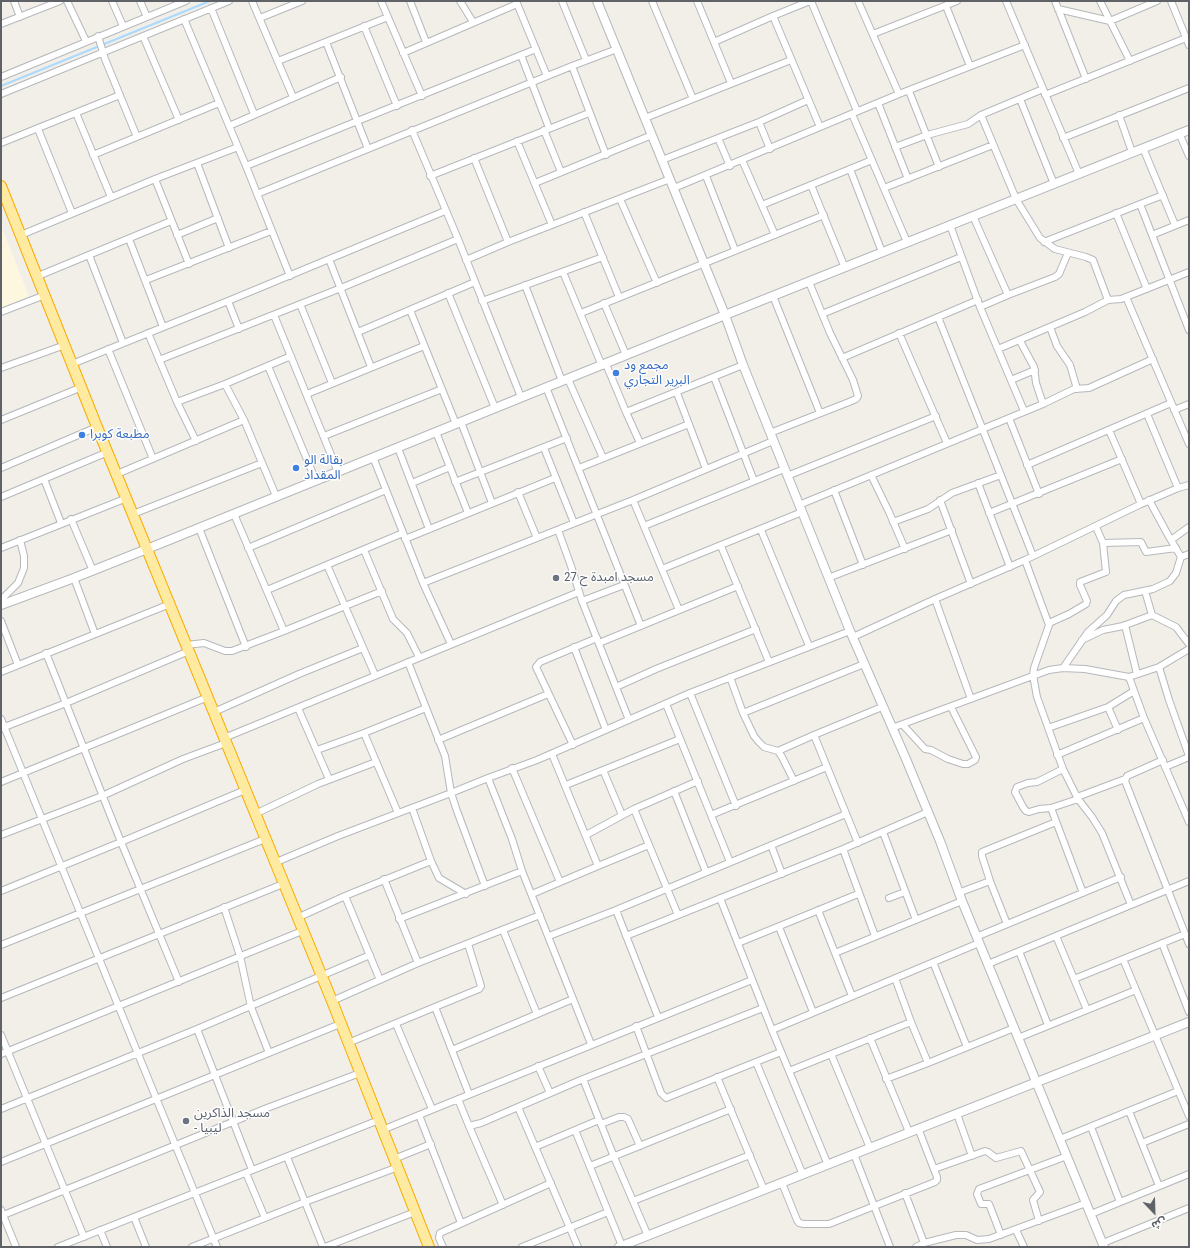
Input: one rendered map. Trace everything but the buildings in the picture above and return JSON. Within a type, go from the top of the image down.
[{"type":"highway","points":[[1,186],[274,863],[332,1001],[429,1247]]},
{"type":"street","points":[[14,1],[20,17]]},
{"type":"street","points":[[1,24],[60,1]]},
{"type":"street","points":[[67,1],[86,41]]},
{"type":"street","points":[[112,1],[123,26]]},
{"type":"street","points":[[140,1],[147,17]]},
{"type":"street","points":[[1,77],[186,1]]},
{"type":"street","points":[[1,94],[229,1]]},
{"type":"street","points":[[252,1],[293,97]]},
{"type":"street","points":[[260,18],[302,1]]},
{"type":"street","points":[[382,1],[422,96]]},
{"type":"street","points":[[410,1],[426,42]]},
{"type":"street","points":[[460,1],[473,22]]},
{"type":"street","points":[[562,1],[586,60]]},
{"type":"street","points":[[597,1],[725,315],[743,365],[828,578],[928,812],[958,893],[1103,1245],[1189,1208]]},
{"type":"street","points":[[652,1],[693,99]]},
{"type":"street","points":[[698,1],[730,83]]},
{"type":"street","points":[[714,42],[811,1],[872,160],[907,242]]},
{"type":"street","points":[[858,1],[899,94]]},
{"type":"street","points":[[873,34],[957,1]]},
{"type":"street","points":[[1006,1],[1079,174]]},
{"type":"street","points":[[1055,1],[1086,79]]},
{"type":"street","points":[[1100,1],[1130,61]]},
{"type":"street","points":[[1058,9],[1110,21],[1157,1]]},
{"type":"street","points":[[1171,1],[1189,45]]},
{"type":"street","points":[[403,52],[517,2],[547,76]]},
{"type":"street","points":[[946,6],[970,66]]},
{"type":"street","points":[[211,8],[254,114]]},
{"type":"street","points":[[773,16],[820,128]]},
{"type":"street","points":[[278,61],[388,17]]},
{"type":"street","points":[[184,19],[246,166],[290,276]]},
{"type":"street","points":[[364,26],[397,106]]},
{"type":"street","points":[[98,36],[137,137]]},
{"type":"street","points":[[143,36],[179,120]]},
{"type":"street","points":[[896,147],[927,135],[968,124],[981,115],[1020,99],[1086,79],[1186,38]]},
{"type":"street","points":[[326,42],[368,149]]},
{"type":"street","points":[[674,188],[730,166],[899,94],[1025,46]]},
{"type":"street","points":[[246,166],[536,49]]},
{"type":"street","points":[[257,194],[412,130],[617,49]]},
{"type":"street","points":[[521,55],[532,83],[561,172]]},
{"type":"street","points":[[645,118],[791,60]]},
{"type":"street","points":[[572,66],[606,154]]},
{"type":"street","points":[[229,126],[341,77]]},
{"type":"street","points":[[1063,138],[1189,88]]},
{"type":"street","points":[[909,91],[939,166]]},
{"type":"street","points":[[1,143],[120,95]]},
{"type":"street","points":[[1020,99],[1054,184]]},
{"type":"street","points":[[662,160],[759,122],[808,100]]},
{"type":"street","points":[[93,155],[219,103]]},
{"type":"street","points":[[878,103],[908,179]]},
{"type":"street","points":[[76,113],[111,197]]},
{"type":"street","points":[[430,176],[589,113]]},
{"type":"street","points":[[981,115],[1016,200],[1040,238],[1055,249],[1093,260],[1108,300]]},
{"type":"street","points":[[1119,115],[1132,152]]},
{"type":"street","points":[[759,122],[770,149]]},
{"type":"street","points":[[38,128],[72,213]]},
{"type":"street","points":[[412,130],[430,176],[458,239],[521,397]]},
{"type":"street","points":[[1,605],[93,571],[521,397],[1189,130]]},
{"type":"street","points":[[1179,133],[1189,156]]},
{"type":"street","points":[[535,183],[652,135]]},
{"type":"street","points":[[718,138],[730,166]]},
{"type":"street","points":[[517,141],[552,225]]},
{"type":"street","points":[[884,188],[994,145]]},
{"type":"street","points":[[21,235],[155,179],[238,147]]},
{"type":"street","points":[[1143,148],[1175,226]]},
{"type":"street","points":[[474,158],[508,242]]},
{"type":"street","points":[[742,160],[775,235]]},
{"type":"street","points":[[762,205],[872,160]]},
{"type":"street","points":[[197,163],[229,248]]},
{"type":"street","points":[[850,169],[882,252]]},
{"type":"street","points":[[706,176],[735,250]]},
{"type":"street","points":[[155,179],[189,264]]},
{"type":"street","points":[[466,260],[508,242],[670,179]]},
{"type":"street","points":[[811,185],[845,268]]},
{"type":"street","points":[[1044,242],[1163,195]]},
{"type":"street","points":[[620,199],[657,283]]},
{"type":"street","points":[[1140,204],[1189,330]]},
{"type":"street","points":[[72,364],[108,348],[290,276],[445,211]]},
{"type":"street","points":[[584,212],[620,297]]},
{"type":"street","points":[[1116,213],[1147,288]]},
{"type":"street","points":[[581,313],[824,215]]},
{"type":"street","points":[[973,216],[1008,295]]},
{"type":"street","points":[[177,235],[218,218]]},
{"type":"street","points":[[1152,235],[1189,220]]},
{"type":"street","points":[[38,276],[171,221]]},
{"type":"street","points":[[950,225],[980,307],[1024,412]]},
{"type":"street","points":[[146,280],[271,231]]},
{"type":"street","points":[[129,238],[163,327]]},
{"type":"street","points":[[159,360],[240,329],[458,239]]},
{"type":"street","points":[[980,307],[1055,277],[1058,274],[1068,253]]},
{"type":"street","points":[[89,255],[123,343]]},
{"type":"street","points":[[482,301],[603,257]]},
{"type":"street","points":[[822,314],[961,257]]},
{"type":"street","points":[[329,260],[371,367]]},
{"type":"street","points":[[563,272],[640,443]]},
{"type":"street","points":[[998,350],[1108,300],[1117,300],[1126,297],[1189,272]]},
{"type":"street","points":[[358,332],[475,282]]},
{"type":"street","points":[[423,583],[633,500],[744,453],[820,413],[856,399],[858,396],[853,380],[822,314],[809,282]]},
{"type":"street","points":[[525,285],[565,380],[603,458]]},
{"type":"street","points":[[448,293],[495,408]]},
{"type":"street","points":[[1,312],[45,295]]},
{"type":"street","points":[[774,296],[820,413]]},
{"type":"street","points":[[1126,297],[1189,444]]},
{"type":"street","points":[[842,358],[978,300]]},
{"type":"street","points":[[228,301],[240,329]]},
{"type":"street","points":[[604,303],[626,355]]},
{"type":"street","points":[[300,304],[332,383]]},
{"type":"street","points":[[410,310],[442,389],[459,423],[492,503]]},
{"type":"street","points":[[274,315],[338,472]]},
{"type":"street","points":[[938,317],[1033,556]]},
{"type":"street","points":[[1050,327],[1057,346],[1070,365],[1077,389]]},
{"type":"street","points":[[148,333],[177,402],[196,440]]},
{"type":"street","points":[[899,334],[947,443]]},
{"type":"street","points":[[1020,341],[1035,370],[1036,383],[1043,404]]},
{"type":"street","points":[[1,368],[65,345]]},
{"type":"street","points":[[307,394],[424,346]]},
{"type":"street","points":[[108,348],[153,459]]},
{"type":"street","points":[[177,402],[225,384],[291,356]]},
{"type":"street","points":[[662,569],[760,530],[834,490],[1077,389],[1090,388],[1153,359]]},
{"type":"street","points":[[626,412],[677,393],[743,365]]},
{"type":"street","points":[[268,366],[316,481]]},
{"type":"street","points":[[1011,380],[1035,370]]},
{"type":"street","points":[[714,377],[754,481]]},
{"type":"street","points":[[225,384],[244,420],[276,496]]},
{"type":"street","points":[[1,420],[82,387]]},
{"type":"street","points":[[546,387],[641,626]]},
{"type":"street","points":[[324,436],[442,389]]},
{"type":"street","points":[[677,393],[706,469]]},
{"type":"street","points":[[1027,465],[1171,404]]},
{"type":"street","points":[[1174,410],[1189,404]]},
{"type":"street","points":[[1147,414],[1178,488]]},
{"type":"street","points":[[644,526],[754,481],[786,473],[936,416]]},
{"type":"street","points":[[1008,418],[1039,494]]},
{"type":"street","points":[[117,474],[244,420]]},
{"type":"street","points":[[579,468],[689,424]]},
{"type":"street","points":[[1,468],[98,427]]},
{"type":"street","points":[[1110,430],[1141,504]]},
{"type":"street","points":[[436,432],[468,513]]},
{"type":"street","points":[[455,482],[567,438]]},
{"type":"street","points":[[398,448],[429,528]]},
{"type":"street","points":[[544,448],[574,523]]},
{"type":"street","points":[[1,497],[108,452]]},
{"type":"street","points":[[373,458],[423,583],[451,644]]},
{"type":"street","points":[[989,514],[1122,459]]},
{"type":"street","points":[[133,514],[262,463]]},
{"type":"street","points":[[412,483],[450,467]]},
{"type":"street","points":[[870,475],[893,522],[904,549]]},
{"type":"street","points":[[893,522],[928,509],[952,493],[1001,475]]},
{"type":"street","points":[[267,590],[364,550],[429,528],[555,478]]},
{"type":"street","points":[[44,479],[61,523]]},
{"type":"street","points":[[978,483],[1010,567]]},
{"type":"street","points":[[274,863],[338,836],[512,768],[552,754],[730,677],[809,646],[851,634],[1010,567],[1141,504],[1178,488],[1189,485]]},
{"type":"street","points":[[248,548],[386,490]]},
{"type":"street","points":[[834,490],[863,565]]},
{"type":"street","points":[[518,492],[537,538]]},
{"type":"street","points":[[1,548],[126,498]]},
{"type":"street","points":[[633,500],[679,610]]},
{"type":"street","points":[[940,500],[971,584]]},
{"type":"street","points":[[1150,500],[1181,557]]},
{"type":"street","points":[[234,514],[284,631]]},
{"type":"street","points":[[72,519],[93,571]]},
{"type":"street","points":[[1049,623],[1087,604],[1080,583],[1081,581],[1106,572],[1103,543],[1096,526]]},
{"type":"street","points":[[1171,540],[1189,527]]},
{"type":"street","points":[[199,528],[246,646]]},
{"type":"street","points":[[558,530],[582,601],[629,720]]},
{"type":"street","points":[[760,530],[809,646]]},
{"type":"street","points":[[828,578],[952,530]]},
{"type":"street","points":[[1,600],[18,583],[24,568],[24,556],[20,540]]},
{"type":"street","points":[[1103,543],[1142,542],[1146,552],[1176,548]]},
{"type":"street","points":[[721,546],[769,662]]},
{"type":"street","points":[[364,550],[393,619],[408,636],[419,657]]},
{"type":"street","points":[[1063,668],[1081,641],[1090,630],[1107,615],[1113,605],[1120,598],[1124,595],[1158,587],[1170,581],[1174,576],[1181,557],[1189,554]]},
{"type":"street","points":[[1025,560],[1049,623],[1049,628],[1038,655],[1033,676],[1037,697],[1063,769],[1078,798],[1102,833],[1131,905]]},
{"type":"street","points":[[327,565],[375,675]]},
{"type":"street","points":[[74,578],[95,634]]},
{"type":"street","points":[[582,601],[624,585]]},
{"type":"street","points":[[573,745],[537,670],[537,665],[540,662],[574,647],[641,626],[738,586]]},
{"type":"street","points":[[3,728],[66,703],[188,648],[206,643],[225,651],[232,651],[382,591]]},
{"type":"street","points":[[1145,591],[1152,615]]},
{"type":"street","points":[[1,835],[102,796],[375,675],[579,592]]},
{"type":"street","points":[[935,599],[971,699]]},
{"type":"street","points":[[1,672],[170,604]]},
{"type":"street","points":[[1081,641],[1103,630],[1125,625],[1152,615],[1176,627],[1189,644]]},
{"type":"street","points":[[1,621],[18,665]]},
{"type":"street","points":[[1125,625],[1137,674]]},
{"type":"street","points":[[616,687],[656,669],[756,629]]},
{"type":"street","points":[[574,647],[606,730]]},
{"type":"street","points":[[214,712],[299,674],[363,648]]},
{"type":"street","points":[[892,728],[1049,670],[1063,668],[1085,669],[1129,677],[1159,667],[1189,649]]},
{"type":"street","points":[[46,653],[102,796],[179,982]]},
{"type":"street","points":[[408,662],[447,766],[451,793],[485,886]]},
{"type":"street","points":[[743,713],[864,664]]},
{"type":"street","points":[[1159,667],[1189,756],[1165,767]]},
{"type":"street","points":[[730,677],[743,713],[758,741],[764,747],[778,751],[882,707]]},
{"type":"street","points":[[1129,677],[1144,718],[1165,767],[1187,811],[1189,822]]},
{"type":"street","points":[[1048,728],[1108,707],[1134,692]]},
{"type":"street","points":[[690,693],[736,806]]},
{"type":"street","points":[[438,740],[548,694]]},
{"type":"street","points":[[1,782],[208,697]]},
{"type":"street","points":[[666,704],[730,862]]},
{"type":"street","points":[[903,725],[925,749],[931,750],[948,759],[963,764],[968,764],[975,760],[976,757],[951,707]]},
{"type":"street","points":[[1108,707],[1118,730]]},
{"type":"street","points":[[298,708],[329,780]]},
{"type":"street","points":[[317,750],[426,708]]},
{"type":"street","points":[[1057,754],[1144,718]]},
{"type":"street","points":[[1,719],[3,728],[23,773],[217,1247]]},
{"type":"street","points":[[364,733],[398,813]]},
{"type":"street","points":[[814,735],[858,843]]},
{"type":"street","points":[[566,785],[680,739]]},
{"type":"street","points":[[778,751],[794,781]]},
{"type":"street","points":[[552,754],[598,866]]},
{"type":"street","points":[[1063,769],[1037,782],[1028,783],[1017,787],[1015,792],[1026,811],[1029,812],[1051,808],[1078,798],[1125,779],[1127,776],[1162,760]]},
{"type":"street","points":[[255,814],[329,780],[376,762]]},
{"type":"street","points":[[711,815],[736,806],[827,767]]},
{"type":"street","points":[[512,768],[560,882]]},
{"type":"street","points":[[603,770],[622,815]]},
{"type":"street","points":[[488,778],[512,839],[522,871],[591,1044]]},
{"type":"street","points":[[1125,779],[1189,944]]},
{"type":"street","points":[[586,835],[634,809],[698,781]]},
{"type":"street","points":[[1,891],[245,790]]},
{"type":"street","points":[[674,791],[706,872]]},
{"type":"street","points":[[412,808],[431,861],[439,878],[466,894]]},
{"type":"street","points":[[1051,808],[1083,893]]},
{"type":"street","points":[[634,809],[678,915]]},
{"type":"street","points":[[626,936],[858,843],[928,812]]},
{"type":"street","points":[[549,936],[616,910],[846,814]]},
{"type":"street","points":[[1007,924],[990,881],[982,852],[1056,822]]},
{"type":"street","points":[[883,832],[916,920]]},
{"type":"street","points":[[1,945],[265,839]]},
{"type":"street","points":[[532,894],[649,845]]},
{"type":"street","points":[[771,845],[782,874]]},
{"type":"street","points":[[843,849],[858,894],[875,936]]},
{"type":"street","points":[[297,918],[431,861]]},
{"type":"street","points":[[399,918],[466,894],[522,871]]},
{"type":"street","points":[[772,1030],[933,962],[1007,924],[1120,877]]},
{"type":"street","points":[[384,880],[418,963]]},
{"type":"street","points":[[958,893],[990,881]]},
{"type":"street","points":[[988,964],[1189,881]]},
{"type":"street","points":[[1,998],[283,884]]},
{"type":"street","points":[[889,898],[905,892]]},
{"type":"street","points":[[738,944],[858,894]]},
{"type":"street","points":[[346,896],[380,980]]},
{"type":"street","points":[[720,898],[763,1008],[828,1165]]},
{"type":"street","points":[[835,953],[962,901]]},
{"type":"street","points":[[224,907],[240,956],[251,1007],[269,1053]]},
{"type":"street","points":[[616,910],[658,1017]]},
{"type":"street","points":[[818,910],[852,996]]},
{"type":"street","points":[[332,1001],[418,963],[540,915]]},
{"type":"street","points":[[779,927],[813,1012]]},
{"type":"street","points":[[503,930],[537,1014]]},
{"type":"street","points":[[1,1054],[302,931]]},
{"type":"street","points":[[1074,979],[1185,934]]},
{"type":"street","points":[[1056,936],[1086,1010]]},
{"type":"street","points":[[1162,943],[1189,1012]]},
{"type":"street","points":[[348,1042],[396,1024],[479,989],[481,986],[468,944]]},
{"type":"street","points":[[1019,951],[1048,1025]]},
{"type":"street","points":[[1,1109],[251,1007],[370,955]]},
{"type":"street","points":[[1123,959],[1189,1116]]},
{"type":"street","points":[[933,962],[967,1047]]},
{"type":"street","points":[[895,978],[928,1063]]},
{"type":"street","points":[[58,1247],[287,1157],[380,1125],[419,1115],[752,980]]},
{"type":"street","points":[[1018,1038],[1136,990]]},
{"type":"street","points":[[452,1050],[573,999]]},
{"type":"street","points":[[435,1007],[469,1094]]},
{"type":"street","points":[[469,1126],[481,1123],[583,1079],[763,1008]]},
{"type":"street","points":[[789,1071],[911,1022]]},
{"type":"street","points":[[575,1130],[623,1247],[802,1174],[1189,1022]]},
{"type":"street","points":[[1,1162],[340,1024]]},
{"type":"street","points":[[396,1024],[432,1109]]},
{"type":"street","points":[[636,1026],[661,1093],[666,1098],[781,1052]]},
{"type":"street","points":[[886,1079],[1014,1028]]},
{"type":"street","points":[[197,1029],[233,1122],[265,1218]]},
{"type":"street","points":[[1,1035],[84,1237]]},
{"type":"street","points":[[870,1038],[909,1132]]},
{"type":"street","points":[[830,1054],[870,1148]]},
{"type":"street","points":[[756,1062],[802,1174]]},
{"type":"street","points":[[538,1066],[550,1093]]},
{"type":"street","points":[[16,1247],[2,1214],[360,1073]]},
{"type":"street","points":[[717,1077],[764,1190]]},
{"type":"street","points":[[583,1079],[648,1236]]},
{"type":"street","points":[[1060,1139],[1178,1091]]},
{"type":"street","points":[[458,1099],[503,1205]]},
{"type":"street","points":[[518,1106],[578,1247]]},
{"type":"street","points":[[590,1166],[731,1109]]},
{"type":"street","points":[[1129,1111],[1159,1186]]},
{"type":"street","points":[[957,1114],[972,1156]]},
{"type":"street","points":[[419,1115],[461,1223]]},
{"type":"street","points":[[535,1147],[575,1130],[618,1117],[628,1119],[640,1146]]},
{"type":"street","points":[[1142,1144],[1189,1124]]},
{"type":"street","points":[[1090,1127],[1120,1202]]},
{"type":"street","points":[[782,1182],[799,1223],[829,1224],[875,1206],[937,1180],[918,1128]]},
{"type":"street","points":[[192,1247],[305,1202],[396,1163],[431,1144]]},
{"type":"street","points":[[934,1169],[987,1151],[997,1158],[1021,1151],[1040,1192],[1033,1200],[1039,1221]]},
{"type":"street","points":[[854,1154],[890,1247]]},
{"type":"street","points":[[633,1201],[750,1155]]},
{"type":"street","points":[[1001,1235],[989,1204],[981,1204],[977,1192],[979,1189],[1067,1156]]},
{"type":"street","points":[[287,1157],[324,1247],[416,1212]]},
{"type":"street","points":[[1090,1214],[1189,1174]]},
{"type":"street","points":[[442,1247],[438,1238],[439,1234],[551,1184]]},
{"type":"street","points":[[905,1194],[924,1243]]},
{"type":"street","points":[[916,1247],[924,1243],[956,1235],[966,1235],[977,1240],[989,1239],[1086,1203]]},
{"type":"street","points":[[522,1247],[608,1212]]},
{"type":"street","points":[[134,1217],[146,1247]]},
{"type":"street","points":[[100,1230],[107,1247]]},
{"type":"street","points":[[1016,1230],[1024,1247]]},
{"type":"street","points":[[975,1247],[977,1240]]},
{"type":"shaded area","points":[[1,226],[29,296],[1,309]]},
{"type":"waterway","points":[[1,86],[210,1]]},
{"type":"place","name":"مجمع ود البرير التجاري","points":[[616,373]]},
{"type":"place","name":"مطبعة كوبرا","points":[[82,435]]},
{"type":"place","name":"بقالة الو المقداد","points":[[296,468]]},
{"type":"place","name":"مسجد امبدة ح 27","points":[[556,578]]},
{"type":"place","name":"مسجد الذاكرين - ليبيا","points":[[186,1121]]}]
